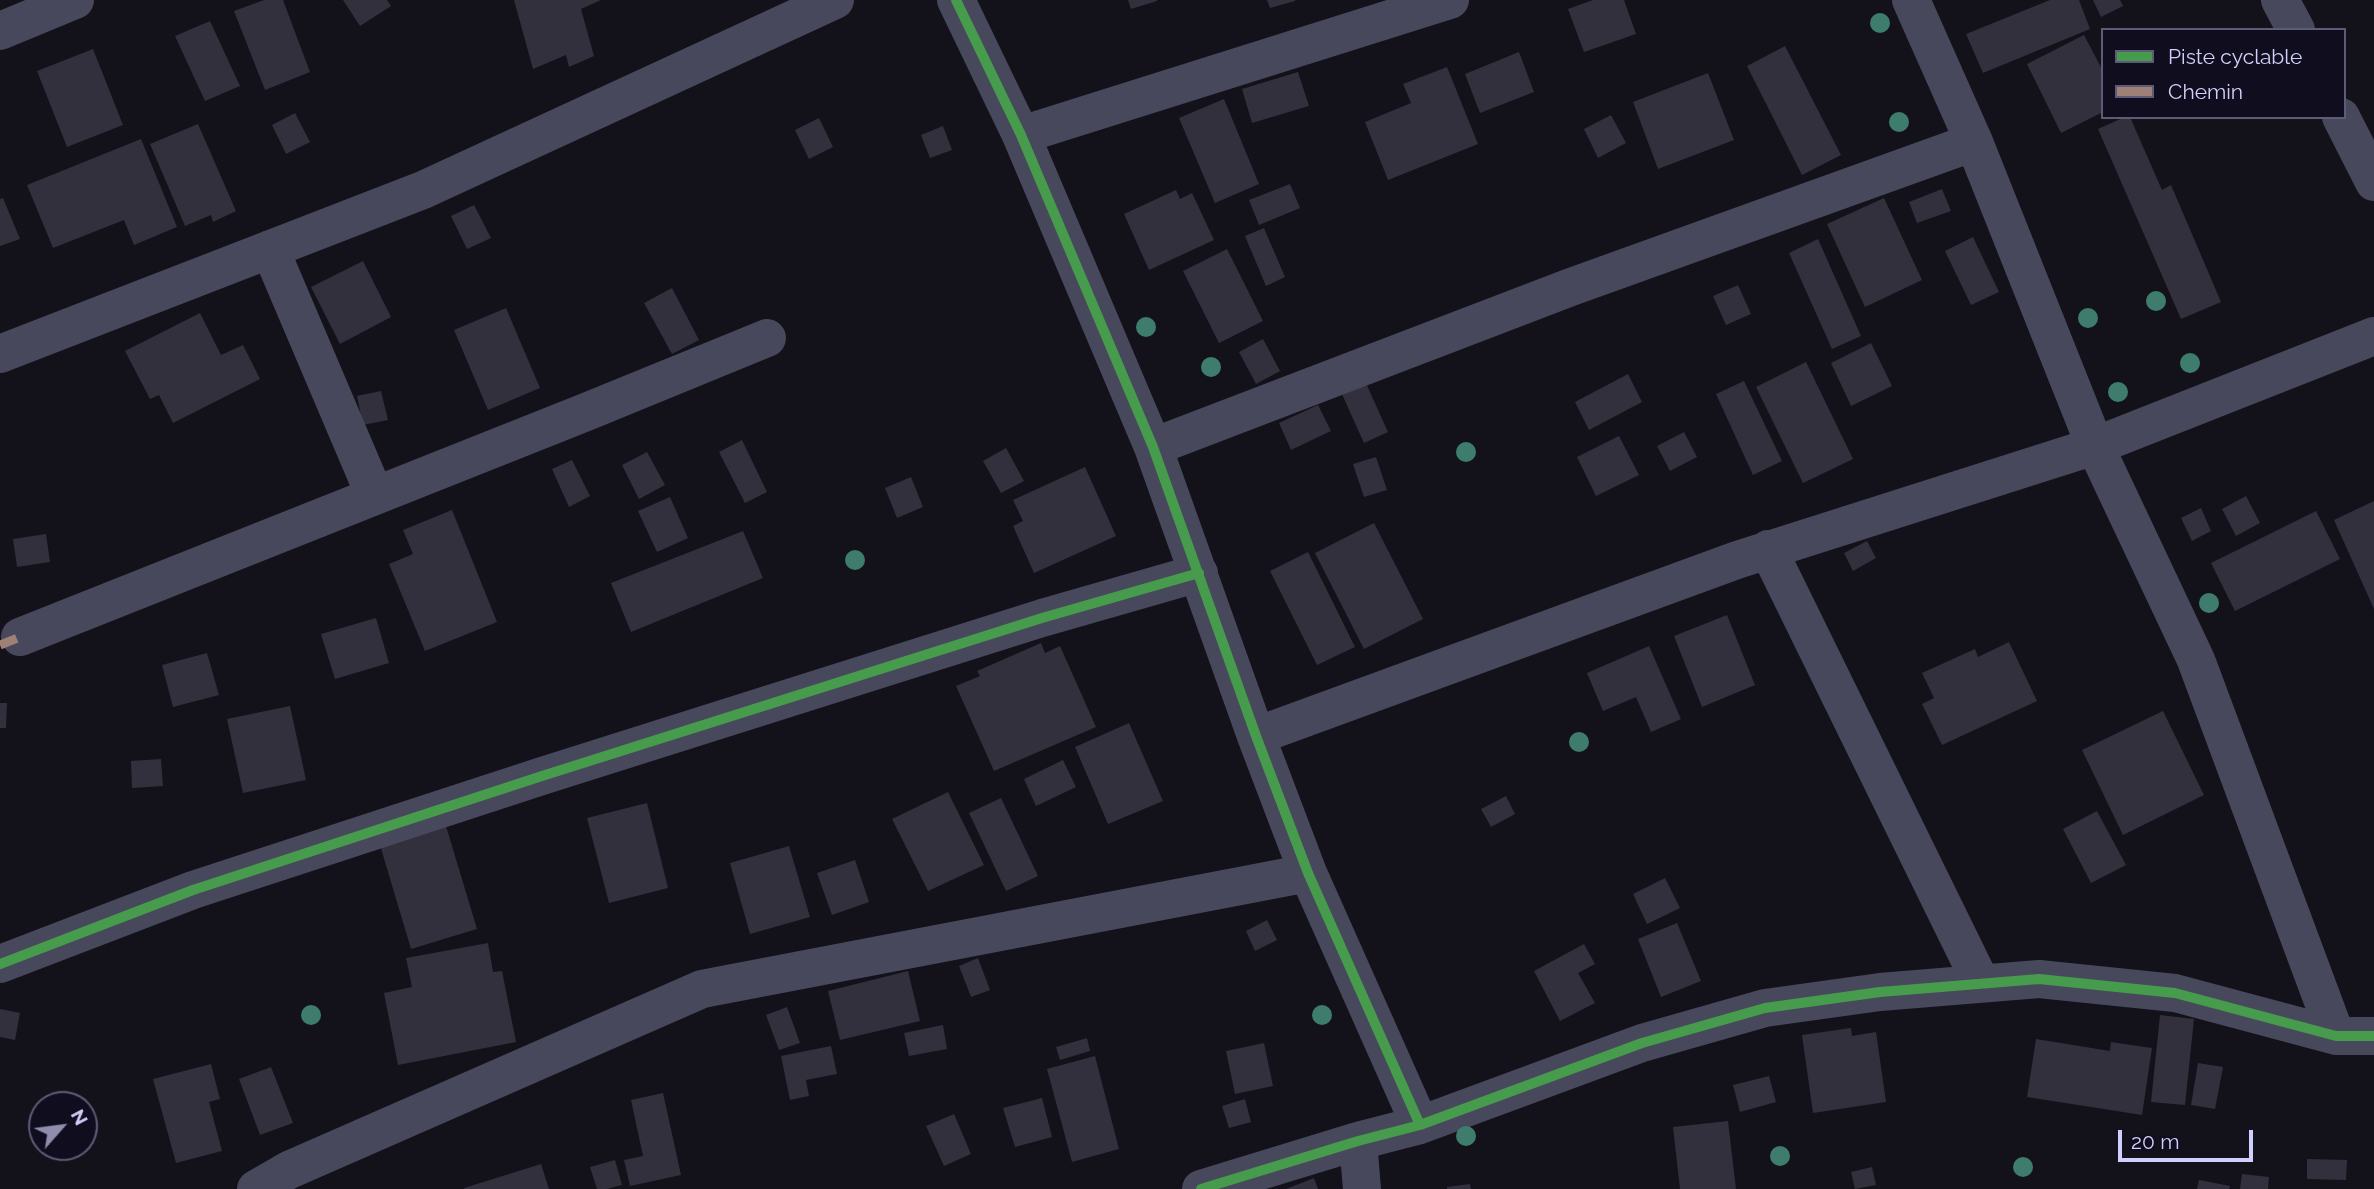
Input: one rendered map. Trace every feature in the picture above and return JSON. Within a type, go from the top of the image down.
[{"type":"street","points":[[0,32],[75,0]]},
{"type":"street","points":[[0,354],[423,190],[835,0]]},
{"type":"street","points":[[956,0],[1021,135],[1153,447],[1308,873],[1420,1125]]},
{"type":"street","points":[[1021,135],[1450,0]]},
{"type":"street","points":[[1911,0],[1974,142],[2095,446],[2196,660],[2336,1036]]},
{"type":"street","points":[[2280,0],[2294,28]]},
{"type":"street","points":[[2342,119],[2374,182]]},
{"type":"street","points":[[1153,447],[1571,288],[1974,142]]},
{"type":"street","points":[[270,249],[375,496]]},
{"type":"street","points":[[1256,736],[1768,549],[2095,446],[2374,336]]},
{"type":"street","points":[[20,636],[767,338]]},
{"type":"street","points":[[1768,549],[1981,983]]},
{"type":"street","points":[[0,964],[231,877],[1042,618],[1199,573]]},
{"type":"street","points":[[256,1189],[289,1170],[702,989],[1308,873]]},
{"type":"street","points":[[1201,1189],[1358,1140],[1420,1125],[1642,1043],[1765,1008],[1880,992],[2039,979],[2175,993],[2336,1036],[2374,1036]]},
{"type":"street","points":[[1358,1140],[1362,1189]]},
{"type":"building","points":[[264,0],[283,0],[310,72],[265,90],[234,11]]},
{"type":"building","points":[[343,0],[387,0],[391,6],[360,26]]},
{"type":"building","points":[[514,0],[601,0],[581,9],[594,56],[569,67],[566,55],[533,69]]},
{"type":"building","points":[[1128,0],[1157,0],[1157,1],[1131,9]]},
{"type":"building","points":[[1267,0],[1295,0],[1295,1],[1270,8]]},
{"type":"building","points":[[1593,0],[1624,0],[1636,34],[1584,52],[1568,9]]},
{"type":"building","points":[[2050,0],[2079,0],[2090,29],[1983,73],[1966,34]]},
{"type":"building","points":[[2093,0],[2120,0],[2123,6],[2101,17]]},
{"type":"building","points":[[210,21],[240,86],[205,101],[175,36]]},
{"type":"building","points":[[2084,35],[2101,67],[2101,113],[2061,133],[2027,64]]},
{"type":"building","points":[[1785,46],[1841,155],[1802,175],[1747,66]]},
{"type":"building","points":[[93,49],[123,125],[67,147],[37,71]]},
{"type":"building","points":[[1519,52],[1534,92],[1480,113],[1465,74]]},
{"type":"building","points":[[1447,67],[1478,144],[1388,180],[1365,122],[1411,103],[1403,84]]},
{"type":"building","points":[[1298,72],[1309,106],[1252,123],[1242,89]]},
{"type":"building","points":[[1708,73],[1734,140],[1658,169],[1633,102]]},
{"type":"building","points":[[1224,99],[1259,184],[1215,203],[1179,118]]},
{"type":"building","points":[[295,113],[310,142],[286,154],[272,125]]},
{"type":"building","points":[[1611,115],[1626,143],[1598,158],[1584,129]]},
{"type":"building","points":[[819,118],[833,147],[809,159],[795,130]]},
{"type":"building","points":[[2120,119],[2131,119],[2162,190],[2171,185],[2221,302],[2181,319],[2098,129]]},
{"type":"building","points":[[198,124],[236,211],[213,222],[211,215],[185,226],[150,144]]},
{"type":"building","points":[[943,126],[952,150],[930,158],[921,135]]},
{"type":"building","points":[[141,139],[177,227],[134,245],[124,220],[53,248],[27,185]]},
{"type":"building","points":[[1290,184],[1300,208],[1259,225],[1249,200]]},
{"type":"building","points":[[1942,189],[1951,211],[1917,223],[1909,202]]},
{"type":"building","points":[[1176,190],[1180,199],[1192,193],[1214,240],[1149,270],[1124,214]]},
{"type":"building","points":[[3,198],[20,239],[0,246],[0,199]]},
{"type":"building","points":[[1884,198],[1922,280],[1865,307],[1827,224]]},
{"type":"building","points":[[474,205],[491,238],[467,249],[451,216]]},
{"type":"building","points":[[1264,228],[1285,277],[1266,286],[1245,236]]},
{"type":"building","points":[[1973,237],[1999,292],[1971,305],[1945,251]]},
{"type":"building","points":[[1818,239],[1861,336],[1832,349],[1789,253]]},
{"type":"building","points":[[1227,249],[1263,321],[1219,343],[1183,271]]},
{"type":"building","points":[[363,261],[391,317],[340,344],[311,287]]},
{"type":"building","points":[[1738,285],[1751,314],[1726,325],[1713,296]]},
{"type":"building","points":[[672,288],[699,340],[672,354],[644,303]]},
{"type":"building","points":[[506,308],[540,388],[488,410],[454,330]]},
{"type":"building","points":[[200,313],[221,355],[243,345],[260,379],[173,423],[159,395],[150,399],[125,351]]},
{"type":"building","points":[[1263,339],[1280,371],[1256,384],[1239,352]]},
{"type":"building","points":[[1871,343],[1892,386],[1851,406],[1831,363]]},
{"type":"building","points":[[1806,362],[1853,459],[1803,483],[1756,387]]},
{"type":"building","points":[[1628,374],[1642,402],[1589,430],[1575,402]]},
{"type":"building","points":[[1365,381],[1388,432],[1364,443],[1341,392]]},
{"type":"building","points":[[1744,381],[1782,461],[1753,475],[1716,394]]},
{"type":"building","points":[[381,391],[388,420],[363,425],[357,396]]},
{"type":"building","points":[[1318,405],[1331,431],[1291,450],[1279,423]]},
{"type":"building","points":[[1684,432],[1697,457],[1670,471],[1657,446]]},
{"type":"building","points":[[1619,436],[1639,475],[1596,496],[1577,457]]},
{"type":"building","points":[[742,440],[767,492],[745,503],[719,452]]},
{"type":"building","points":[[1006,448],[1024,481],[1001,493],[983,461]]},
{"type":"building","points":[[647,452],[665,485],[639,499],[622,465]]},
{"type":"building","points":[[1376,457],[1387,490],[1364,497],[1353,464]]},
{"type":"building","points":[[572,460],[590,496],[569,507],[552,469]]},
{"type":"building","points":[[1085,467],[1116,536],[1034,573],[1013,526],[1023,521],[1013,500]]},
{"type":"building","points":[[911,477],[923,507],[897,518],[885,488]]},
{"type":"building","points":[[2246,496],[2260,523],[2236,536],[2222,509]]},
{"type":"building","points":[[670,497],[688,538],[657,552],[638,511]]},
{"type":"building","points":[[2374,501],[2374,609],[2334,520]]},
{"type":"building","points":[[2201,508],[2211,531],[2192,541],[2181,518]]},
{"type":"building","points":[[452,510],[497,622],[425,651],[389,564],[413,554],[403,530]]},
{"type":"building","points":[[2316,511],[2340,559],[2235,611],[2211,563]]},
{"type":"building","points":[[1374,523],[1423,619],[1364,649],[1315,553]]},
{"type":"building","points":[[743,531],[763,578],[631,632],[611,583]]},
{"type":"building","points":[[46,534],[50,562],[17,567],[13,539]]},
{"type":"building","points":[[1867,541],[1876,558],[1853,571],[1844,553]]},
{"type":"building","points":[[1308,552],[1355,647],[1317,665],[1270,571]]},
{"type":"building","points":[[1727,615],[1755,685],[1702,707],[1674,636]]},
{"type":"building","points":[[376,618],[389,663],[335,679],[321,634]]},
{"type":"building","points":[[2009,642],[2037,701],[1942,745],[1922,704],[1934,698],[1922,673],[1975,649],[1978,657]]},
{"type":"building","points":[[1041,643],[1045,653],[1060,646],[1096,727],[994,771],[956,686],[980,676],[977,671]]},
{"type":"building","points":[[1649,646],[1681,719],[1651,732],[1636,697],[1603,711],[1587,673]]},
{"type":"building","points":[[207,653],[219,695],[173,707],[162,665]]},
{"type":"building","points":[[0,703],[7,703],[6,728],[0,728]]},
{"type":"building","points":[[290,706],[306,780],[243,793],[227,719]]},
{"type":"building","points":[[2163,711],[2204,795],[2123,835],[2082,750]]},
{"type":"building","points":[[1129,723],[1163,801],[1108,824],[1075,747]]},
{"type":"building","points":[[161,759],[163,786],[132,788],[131,761]]},
{"type":"building","points":[[1063,760],[1076,787],[1036,806],[1024,779]]},
{"type":"building","points":[[948,792],[984,865],[928,891],[892,819]]},
{"type":"building","points":[[1506,796],[1515,814],[1491,827],[1481,809]]},
{"type":"building","points":[[1001,798],[1038,876],[1006,891],[969,813]]},
{"type":"building","points":[[647,803],[668,888],[609,903],[587,818]]},
{"type":"building","points":[[2097,811],[2126,865],[2091,883],[2063,829]]},
{"type":"building","points":[[446,826],[477,929],[411,949],[380,845]]},
{"type":"building","points":[[789,846],[810,917],[750,934],[730,863]]},
{"type":"building","points":[[855,860],[869,902],[832,915],[817,873]]},
{"type":"building","points":[[1665,878],[1680,908],[1647,924],[1633,894]]},
{"type":"building","points":[[1267,920],[1277,940],[1255,951],[1246,931]]},
{"type":"building","points":[[1677,923],[1701,981],[1661,997],[1638,939]]},
{"type":"building","points":[[488,943],[493,972],[502,971],[516,1042],[398,1065],[384,993],[412,987],[406,958]]},
{"type":"building","points":[[1584,944],[1595,964],[1578,973],[1595,1003],[1560,1021],[1534,971]]},
{"type":"building","points":[[978,958],[990,990],[971,997],[959,966]]},
{"type":"building","points":[[908,971],[920,1021],[840,1040],[828,991]]},
{"type":"building","points":[[787,1007],[800,1043],[779,1050],[766,1015]]},
{"type":"building","points":[[0,1009],[20,1013],[15,1040],[0,1037]]},
{"type":"building","points":[[2160,1015],[2194,1019],[2185,1105],[2151,1102]]},
{"type":"building","points":[[943,1025],[947,1049],[909,1056],[904,1033]]},
{"type":"building","points":[[1851,1028],[1852,1036],[1876,1032],[1886,1102],[1813,1113],[1802,1035]]},
{"type":"building","points":[[1087,1038],[1090,1051],[1060,1060],[1056,1047]]},
{"type":"building","points":[[2036,1039],[2110,1051],[2111,1042],[2152,1048],[2142,1115],[2027,1097]]},
{"type":"building","points":[[1264,1043],[1273,1086],[1235,1094],[1226,1051]]},
{"type":"building","points":[[831,1046],[837,1074],[806,1080],[809,1096],[790,1100],[781,1056]]},
{"type":"building","points":[[1095,1056],[1119,1149],[1072,1162],[1047,1069]]},
{"type":"building","points":[[2198,1063],[2223,1067],[2215,1109],[2191,1105]]},
{"type":"building","points":[[211,1064],[220,1099],[209,1102],[222,1151],[176,1163],[153,1079]]},
{"type":"building","points":[[271,1067],[293,1123],[260,1135],[239,1079]]},
{"type":"building","points":[[1769,1076],[1776,1102],[1740,1112],[1733,1085]]},
{"type":"building","points":[[663,1093],[681,1175],[630,1186],[624,1160],[643,1156],[631,1100]]},
{"type":"building","points":[[1042,1098],[1052,1137],[1015,1147],[1003,1108]]},
{"type":"building","points":[[1245,1099],[1251,1122],[1229,1128],[1222,1106]]},
{"type":"building","points":[[954,1114],[971,1154],[944,1166],[926,1126]]},
{"type":"building","points":[[1728,1121],[1736,1189],[1680,1189],[1673,1127]]},
{"type":"building","points":[[2307,1159],[2347,1160],[2346,1180],[2307,1179]]},
{"type":"building","points":[[615,1160],[622,1185],[597,1189],[590,1167]]},
{"type":"building","points":[[541,1164],[549,1189],[464,1189],[464,1188]]},
{"type":"building","points":[[1872,1167],[1876,1185],[1855,1189],[1851,1172]]},
{"type":"building","points":[[2242,1174],[2269,1177],[2268,1189],[2240,1189]]},
{"type":"building","points":[[1314,1178],[1318,1189],[1286,1189]]},
{"type":"building","points":[[2199,1180],[2230,1186],[2229,1189],[2197,1189]]},
{"type":"building","points":[[1470,1184],[1471,1189],[1447,1189],[1447,1187]]},
{"type":"marked path","points":[[0,645],[20,637]]},
{"type":"cycle path","points":[[956,0],[1021,135],[1153,447],[1308,873],[1420,1125]]},
{"type":"cycle path","points":[[0,964],[193,890],[542,776],[1042,618],[1199,573]]},
{"type":"cycle path","points":[[1201,1189],[1420,1125],[1642,1043],[1765,1008],[1880,992],[2039,979],[2175,993],[2336,1036],[2374,1036]]}]
